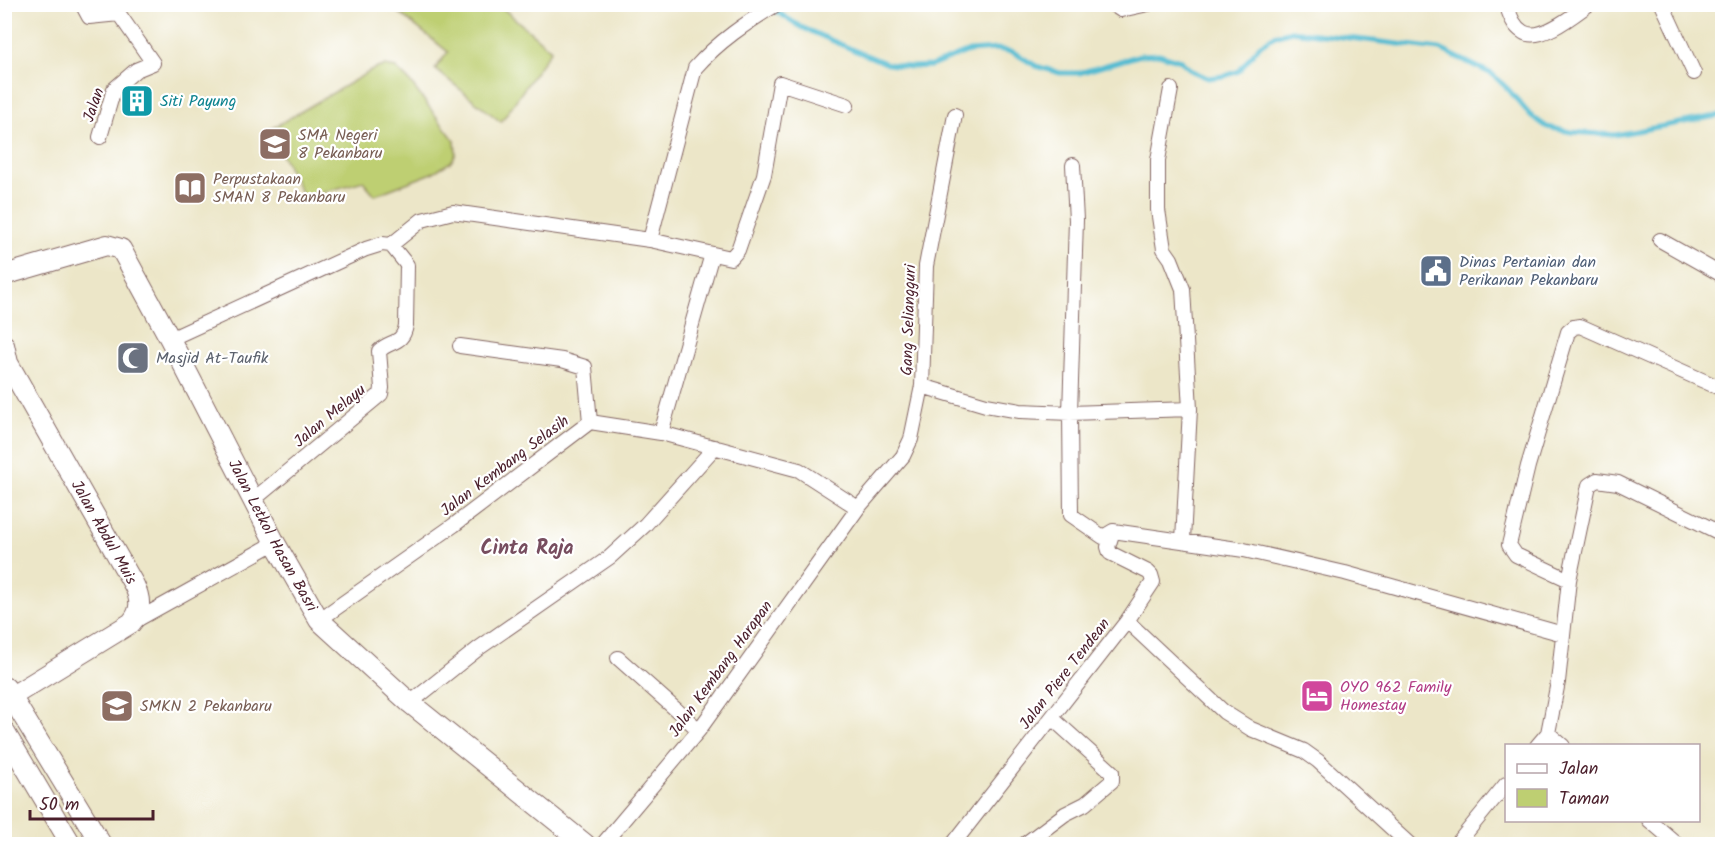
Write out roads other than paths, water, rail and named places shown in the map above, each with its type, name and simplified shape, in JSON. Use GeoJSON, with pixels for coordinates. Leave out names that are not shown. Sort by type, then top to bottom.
{"type":"FeatureCollection","features":[{"type":"Feature","properties":{"kind":"street","name":"Jalan"},"geometry":{"type":"LineString","coordinates":[[82,4],[89,17],[119,14],[153,63],[136,70],[114,89],[100,137]]}},
{"type":"Feature","properties":{"kind":"street"},"geometry":{"type":"LineString","coordinates":[[650,240],[695,68],[713,48],[743,24],[777,4]]}},
{"type":"Feature","properties":{"kind":"street"},"geometry":{"type":"LineString","coordinates":[[1112,4],[1121,10],[1148,4]]}},
{"type":"Feature","properties":{"kind":"street"},"geometry":{"type":"LineString","coordinates":[[1506,4],[1514,24],[1524,33],[1532,35],[1545,33],[1589,4]]}},
{"type":"Feature","properties":{"kind":"street"},"geometry":{"type":"LineString","coordinates":[[1662,4],[1694,74]]}},
{"type":"Feature","properties":{"kind":"street"},"geometry":{"type":"LineString","coordinates":[[170,339],[366,249],[382,244],[391,245],[422,220],[453,212],[650,240],[731,258],[738,250],[764,175],[780,83],[848,105]]}},
{"type":"Feature","properties":{"kind":"street"},"geometry":{"type":"LineString","coordinates":[[1171,89],[1158,160],[1158,210],[1164,249],[1171,259],[1182,289],[1190,409],[1183,540]]}},
{"type":"Feature","properties":{"kind":"street","name":"Gang Seliangguri"},"geometry":{"type":"LineString","coordinates":[[858,508],[903,456],[911,439],[922,386],[926,266],[955,115]]}},
{"type":"Feature","properties":{"kind":"street"},"geometry":{"type":"LineString","coordinates":[[1074,165],[1076,220],[1070,413],[1071,515],[1103,537],[1113,531],[1244,550],[1345,573],[1563,634]]}},
{"type":"Feature","properties":{"kind":"street"},"geometry":{"type":"LineString","coordinates":[[1660,240],[1722,275]]}},
{"type":"Feature","properties":{"kind":"street","name":"Jalan Letkol Hasan Basri"},"geometry":{"type":"LineString","coordinates":[[4,275],[107,245],[121,249],[170,339],[252,501],[319,620],[410,703],[585,844]]}},
{"type":"Feature","properties":{"kind":"street","name":"Jalan Melayu"},"geometry":{"type":"LineString","coordinates":[[252,501],[381,394],[379,351],[405,334],[406,324],[407,265],[391,245]]}},
{"type":"Feature","properties":{"kind":"street"},"geometry":{"type":"LineString","coordinates":[[661,433],[712,254]]}},
{"type":"Feature","properties":{"kind":"street"},"geometry":{"type":"LineString","coordinates":[[1569,580],[1516,555],[1509,545],[1528,466],[1569,332],[1574,327],[1580,326],[1722,389]]}},
{"type":"Feature","properties":{"kind":"street","name":"Jalan Abdul Muis"},"geometry":{"type":"LineString","coordinates":[[4,345],[8,363],[140,597],[140,608],[131,623]]}},
{"type":"Feature","properties":{"kind":"street","name":"Jalan Kembang Selasih"},"geometry":{"type":"LineString","coordinates":[[319,620],[454,525],[590,422],[585,367],[562,360],[460,346]]}},
{"type":"Feature","properties":{"kind":"street"},"geometry":{"type":"LineString","coordinates":[[922,386],[986,405],[1009,409],[1070,413],[1190,409]]}},
{"type":"Feature","properties":{"kind":"street"},"geometry":{"type":"LineString","coordinates":[[590,422],[661,433],[799,470],[858,508]]}},
{"type":"Feature","properties":{"kind":"street"},"geometry":{"type":"LineString","coordinates":[[410,703],[479,648],[609,557],[645,525],[715,447]]}},
{"type":"Feature","properties":{"kind":"street"},"geometry":{"type":"LineString","coordinates":[[1539,744],[1548,733],[1558,682],[1569,580],[1589,485],[1598,480],[1618,483],[1722,534]]}},
{"type":"Feature","properties":{"kind":"street","name":"Jalan Kembang Harapan"},"geometry":{"type":"LineString","coordinates":[[603,844],[699,730],[858,508]]}},
{"type":"Feature","properties":{"kind":"street","name":"Jalan Piere Tendean"},"geometry":{"type":"LineString","coordinates":[[953,844],[1127,621],[1153,582],[1148,572],[1110,553],[1108,547],[1113,531]]}},
{"type":"Feature","properties":{"kind":"street"},"geometry":{"type":"LineString","coordinates":[[101,844],[6,691],[37,681],[131,623],[275,543]]}},
{"type":"Feature","properties":{"kind":"street"},"geometry":{"type":"LineString","coordinates":[[1127,621],[1224,712],[1251,729],[1304,752],[1318,761],[1409,844]]}},
{"type":"Feature","properties":{"kind":"street"},"geometry":{"type":"LineString","coordinates":[[618,658],[699,730]]}},
{"type":"Feature","properties":{"kind":"street"},"geometry":{"type":"LineString","coordinates":[[1025,844],[1065,814],[1085,804],[1112,781],[1112,772],[1052,718]]}},
{"type":"Feature","properties":{"kind":"street"},"geometry":{"type":"LineString","coordinates":[[4,731],[72,844]]}},
{"type":"Feature","properties":{"kind":"street"},"geometry":{"type":"LineString","coordinates":[[1548,733],[1561,744]]}},
{"type":"Feature","properties":{"kind":"street"},"geometry":{"type":"LineString","coordinates":[[1457,844],[1505,785]]}},
{"type":"Feature","properties":{"kind":"street"},"geometry":{"type":"LineString","coordinates":[[1651,822],[1677,844]]}},
{"type":"Feature","properties":{"kind":"waterway"},"geometry":{"type":"LineString","coordinates":[[771,8],[801,27],[856,51],[888,64],[910,67],[931,66],[969,51],[997,49],[1013,52],[1036,66],[1060,73],[1079,73],[1141,55],[1159,54],[1181,61],[1192,71],[1208,78],[1239,71],[1259,46],[1274,36],[1291,31],[1440,49],[1492,74],[1530,115],[1547,127],[1571,132],[1615,135],[1722,115]]}},
{"type":"Feature","properties":{"kind":"place","name":"Siti Payung"},"geometry":{"type":"Point","coordinates":[137,101]}},
{"type":"Feature","properties":{"kind":"place","name":"SMA Negeri 8 Pekanbaru"},"geometry":{"type":"Point","coordinates":[275,144]}},
{"type":"Feature","properties":{"kind":"place","name":"Perpustakaan SMAN 8 Pekanbaru"},"geometry":{"type":"Point","coordinates":[190,188]}},
{"type":"Feature","properties":{"kind":"place","name":"Dinas Pertanian dan Perikanan Pekanbaru"},"geometry":{"type":"Point","coordinates":[1436,271]}},
{"type":"Feature","properties":{"kind":"place","name":"Masjid At-Taufik"},"geometry":{"type":"Point","coordinates":[133,358]}},
{"type":"Feature","properties":{"kind":"place","name":"OYO 962 Family Homestay"},"geometry":{"type":"Point","coordinates":[1317,696]}},
{"type":"Feature","properties":{"kind":"place","name":"SMKN 2 Pekanbaru"},"geometry":{"type":"Point","coordinates":[117,706]}},
{"type":"Feature","properties":{"kind":"district","name":"Cinta Raja"},"geometry":{"type":"Point","coordinates":[527,549]}}]}
